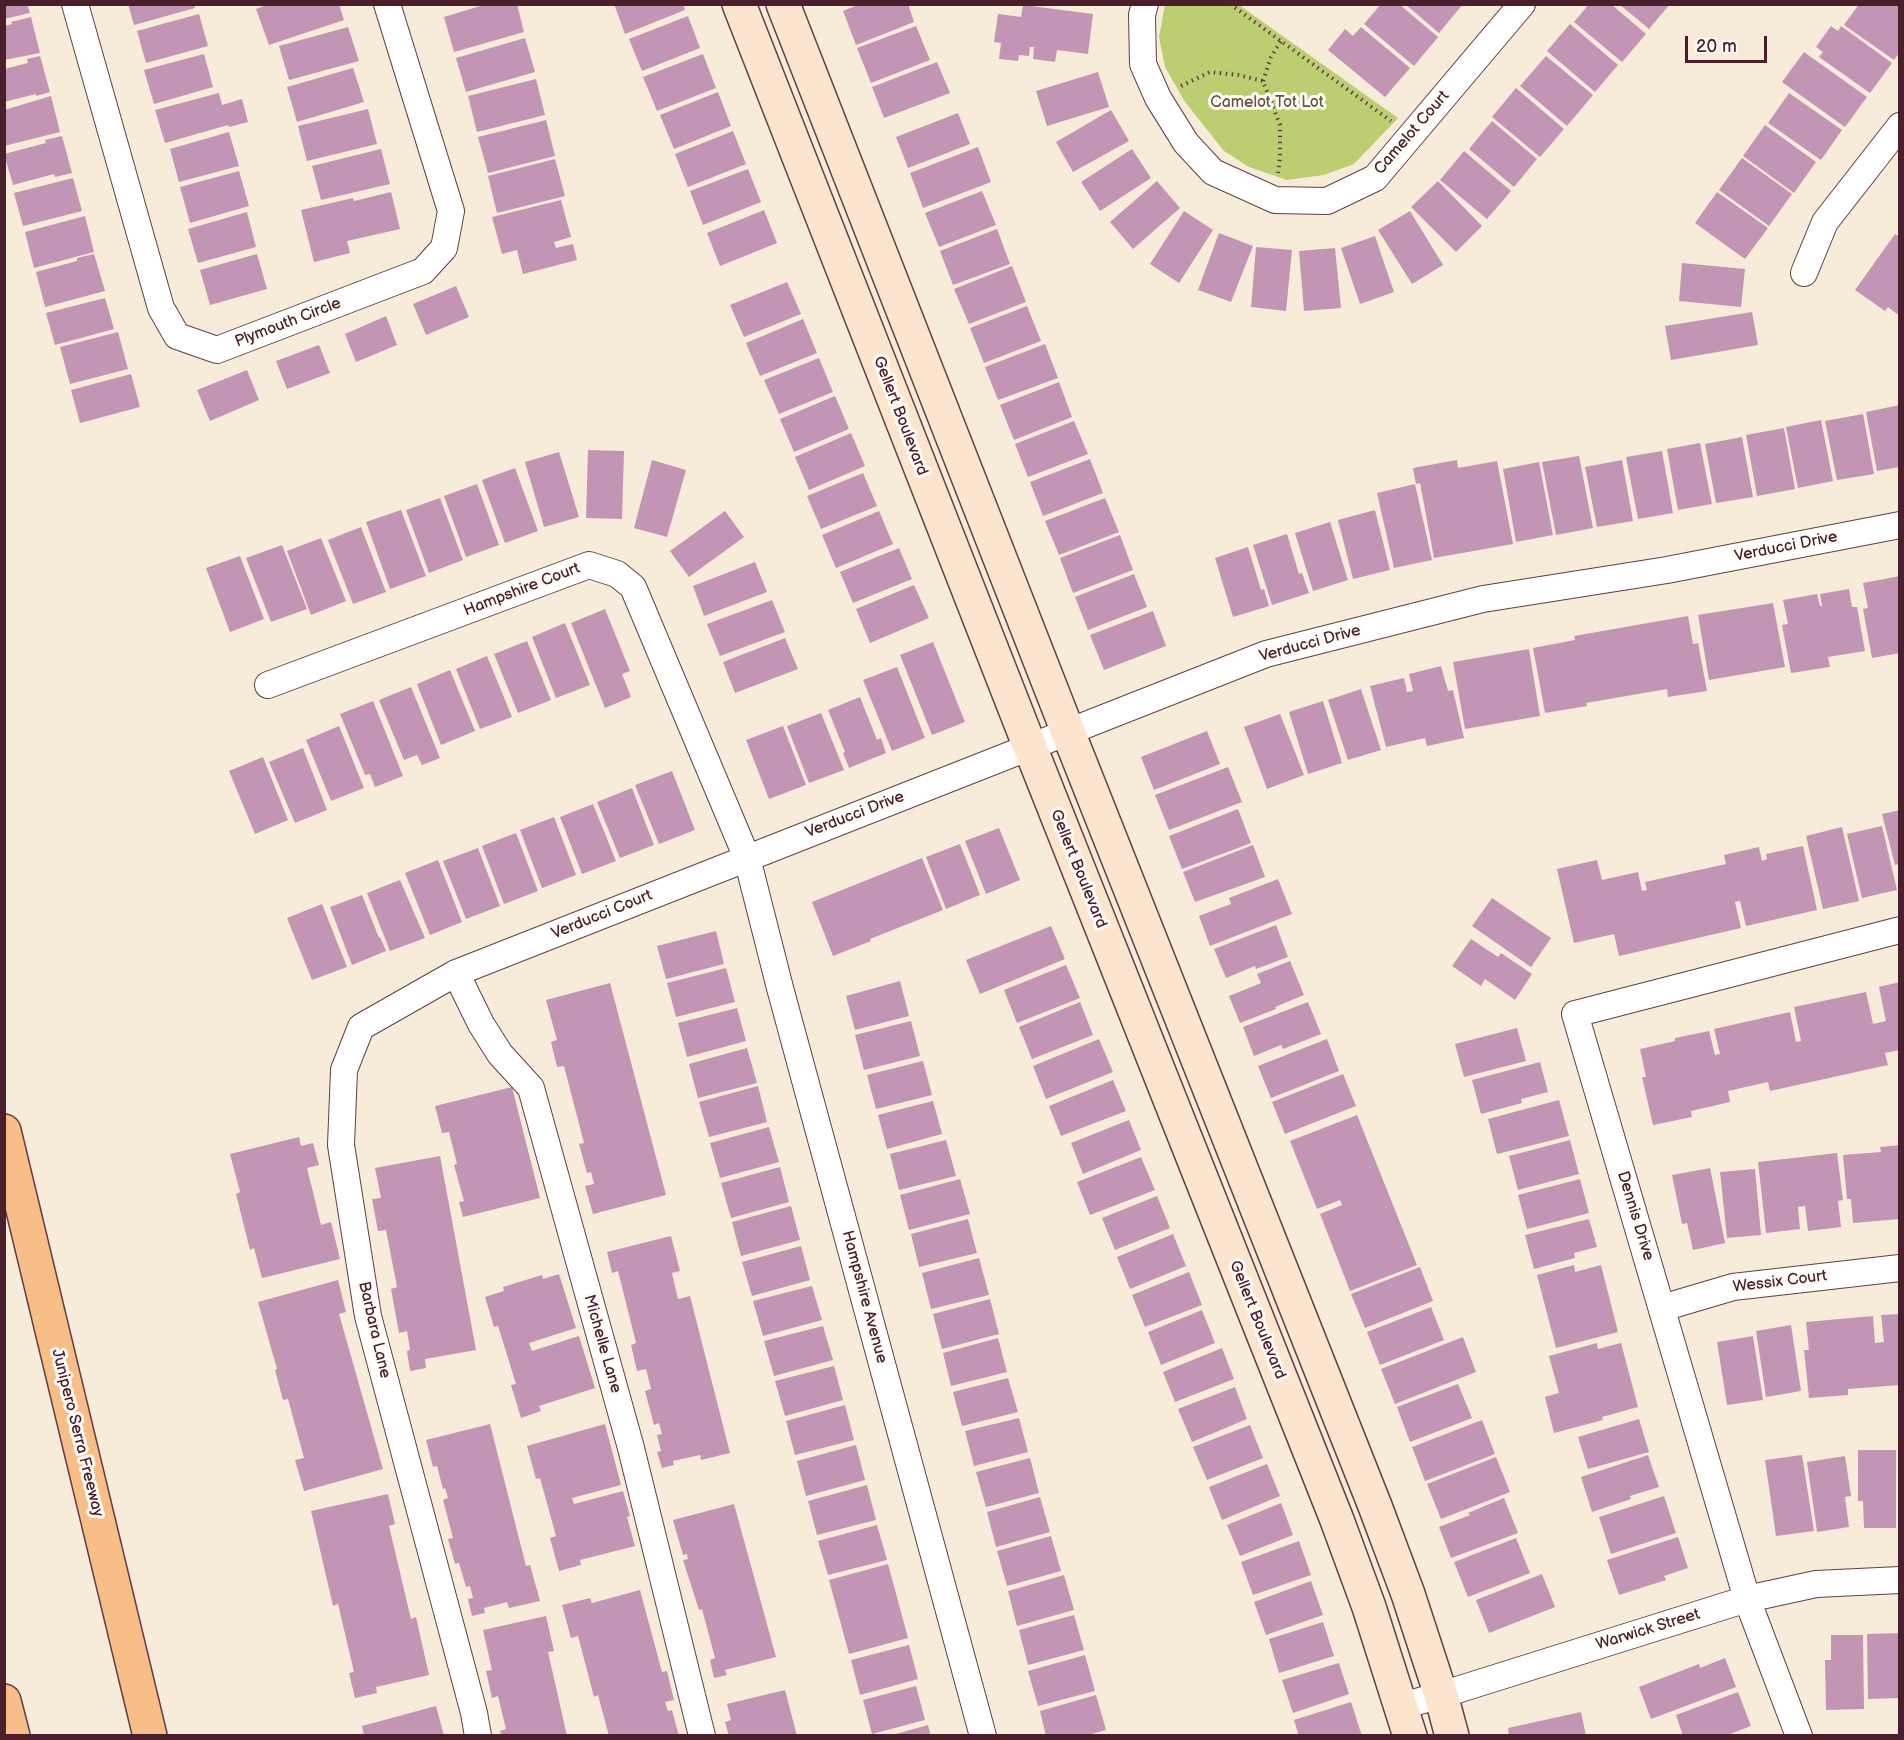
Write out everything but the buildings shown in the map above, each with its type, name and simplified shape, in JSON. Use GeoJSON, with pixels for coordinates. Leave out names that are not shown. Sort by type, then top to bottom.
{"type":"FeatureCollection","features":[{"type":"Feature","properties":{"kind":"highway","name":"Junipero Serra Freeway"},"geometry":{"type":"LineString","coordinates":[[4,1131],[150,1736]]}},
{"type":"Feature","properties":{"kind":"highway"},"geometry":{"type":"LineString","coordinates":[[4,1701],[13,1736]]}},
{"type":"Feature","properties":{"kind":"main road","name":"Gellert Boulevard"},"geometry":{"type":"LineString","coordinates":[[739,4],[1030,747],[1337,1520],[1406,1721]]}},
{"type":"Feature","properties":{"kind":"main road"},"geometry":{"type":"LineString","coordinates":[[783,4],[1375,1506],[1408,1594],[1452,1736]]}},
{"type":"Feature","properties":{"kind":"street","name":"Plymouth Circle"},"geometry":{"type":"LineString","coordinates":[[75,4],[161,308],[177,336],[217,350],[423,271],[444,248],[451,211],[387,4]]}},
{"type":"Feature","properties":{"kind":"street","name":"Camelot Court"},"geometry":{"type":"LineString","coordinates":[[1145,4],[1142,15],[1143,64],[1158,98],[1186,143],[1213,172],[1275,200],[1327,201],[1375,178],[1522,4]]}},
{"type":"Feature","properties":{"kind":"street"},"geometry":{"type":"LineString","coordinates":[[1804,273],[1825,222],[1899,126]]}},
{"type":"Feature","properties":{"kind":"street","name":"Verducci Drive"},"geometry":{"type":"LineString","coordinates":[[747,858],[1266,654],[1483,599],[1667,570],[1899,525]]}},
{"type":"Feature","properties":{"kind":"street","name":"Hampshire Court"},"geometry":{"type":"LineString","coordinates":[[268,685],[589,564],[617,574],[633,587],[747,858]]}},
{"type":"Feature","properties":{"kind":"street","name":"Verducci Court"},"geometry":{"type":"LineString","coordinates":[[456,973],[747,858]]}},
{"type":"Feature","properties":{"kind":"street","name":"Hampshire Avenue"},"geometry":{"type":"LineString","coordinates":[[747,858],[780,988],[983,1736]]}},
{"type":"Feature","properties":{"kind":"street","name":"Dennis Drive"},"geometry":{"type":"LineString","coordinates":[[1800,1736],[1747,1599],[1575,1014],[1899,930]]}},
{"type":"Feature","properties":{"kind":"street","name":"Barbara Lane"},"geometry":{"type":"LineString","coordinates":[[456,973],[361,1027],[344,1070],[341,1145],[368,1316],[474,1713],[478,1736]]}},
{"type":"Feature","properties":{"kind":"street","name":"Michelle Lane"},"geometry":{"type":"LineString","coordinates":[[456,973],[481,1024],[500,1054],[531,1088],[632,1448],[702,1736]]}},
{"type":"Feature","properties":{"kind":"street","name":"Wessix Court"},"geometry":{"type":"LineString","coordinates":[[1662,1308],[1733,1287],[1899,1268]]}},
{"type":"Feature","properties":{"kind":"street","name":"Warwick Street"},"geometry":{"type":"LineString","coordinates":[[1406,1721],[1441,1695],[1747,1599],[1816,1584],[1899,1580]]}},
{"type":"Feature","properties":{"kind":"path"},"geometry":{"type":"LineString","coordinates":[[1230,4],[1411,135]]}},
{"type":"Feature","properties":{"kind":"path"},"geometry":{"type":"LineString","coordinates":[[1275,200],[1280,157],[1280,125],[1263,81],[1271,57],[1281,41]]}},
{"type":"Feature","properties":{"kind":"path"},"geometry":{"type":"LineString","coordinates":[[1158,98],[1210,72],[1263,81]]}},
{"type":"Feature","properties":{"kind":"green space","name":"Camelot Tot Lot"},"geometry":{"type":"Polygon","coordinates":[[[1165,5],[1239,5],[1398,118],[1354,164],[1324,175],[1287,180],[1249,167],[1224,151],[1185,102],[1165,67],[1159,37],[1165,5]]]}}]}
